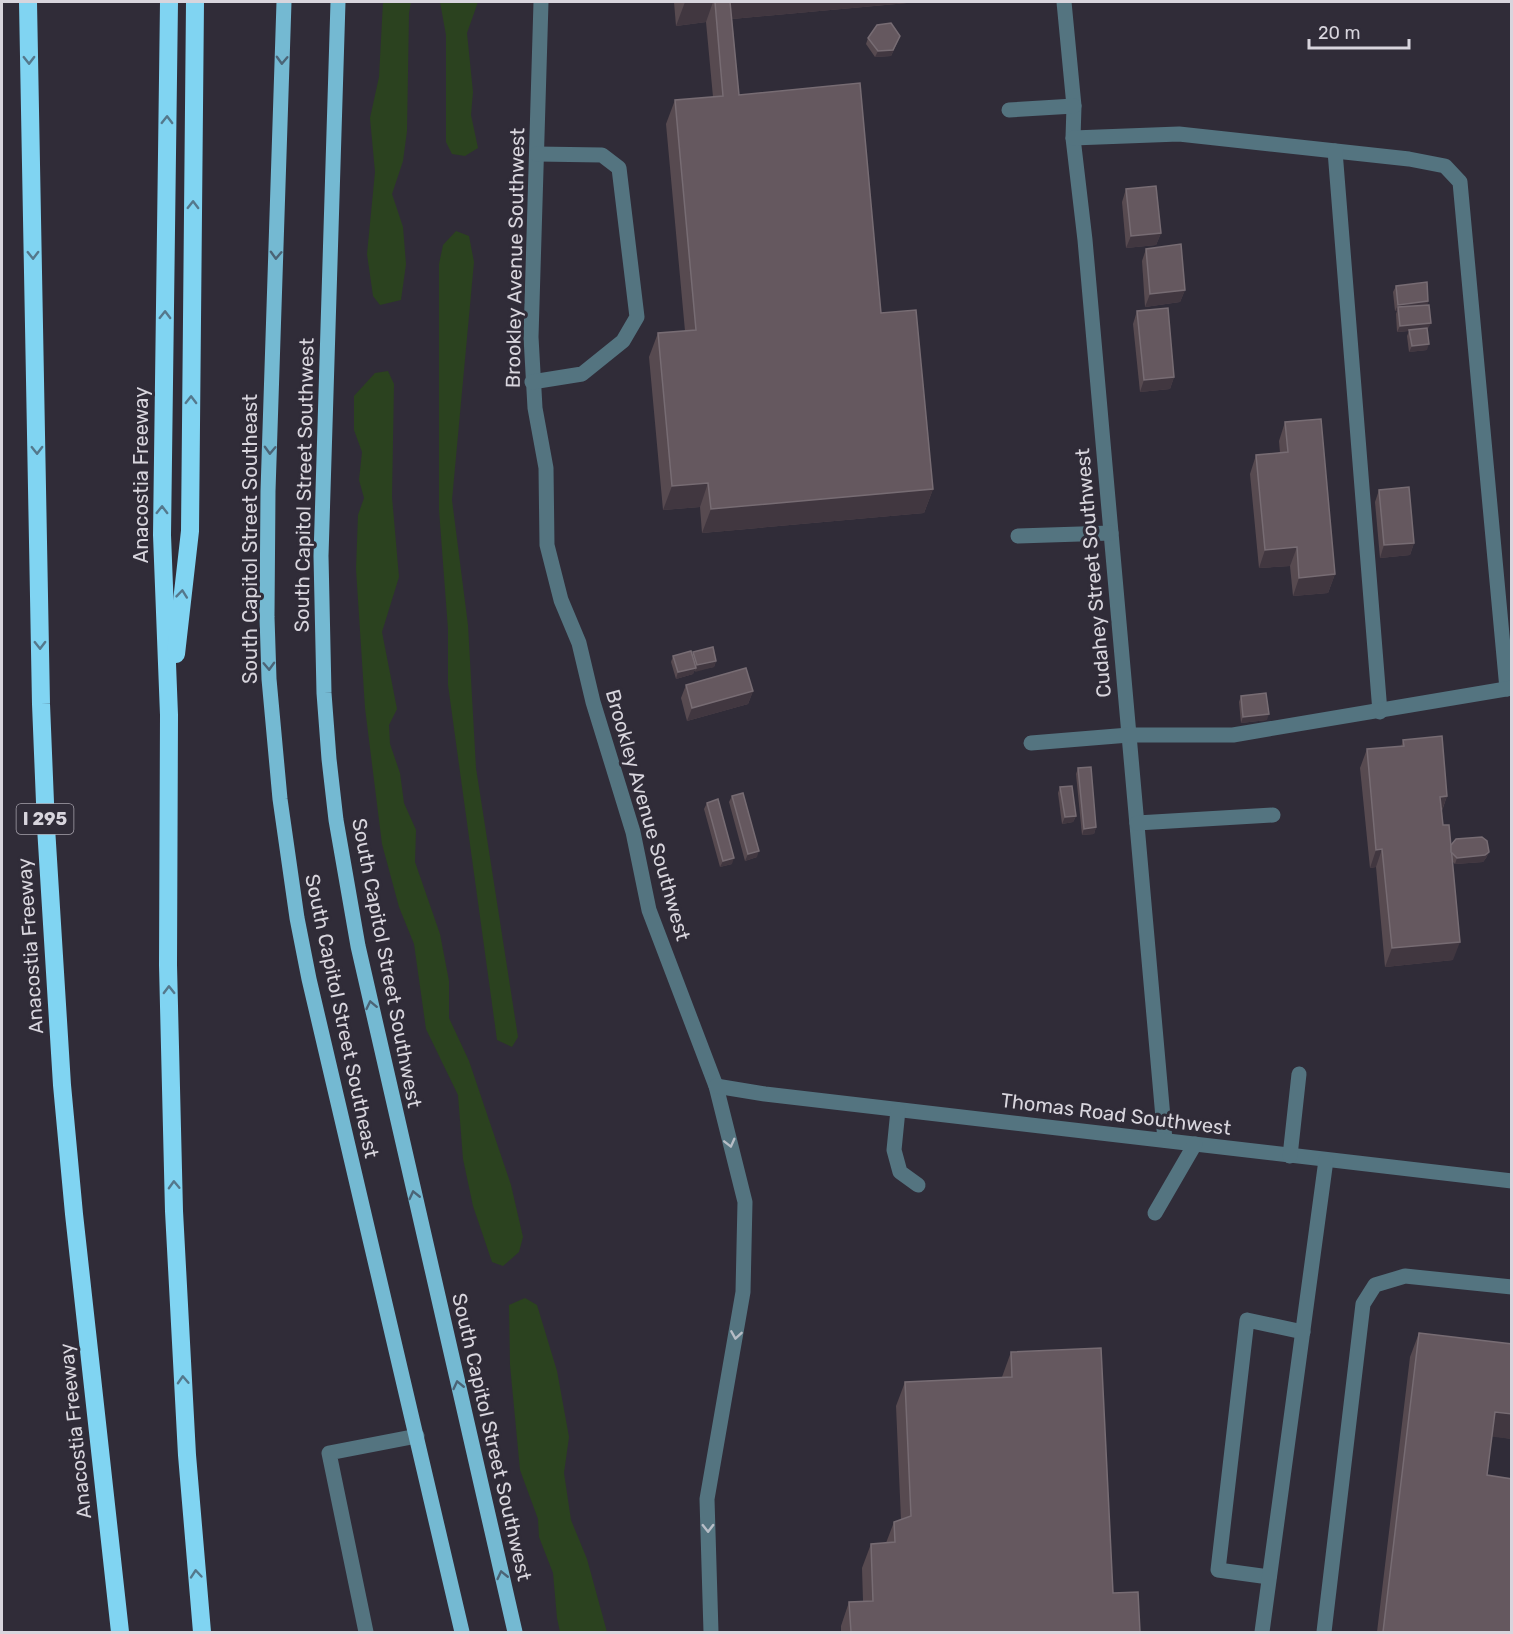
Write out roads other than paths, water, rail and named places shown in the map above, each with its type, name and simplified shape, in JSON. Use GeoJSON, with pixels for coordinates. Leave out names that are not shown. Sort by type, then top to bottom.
{"type":"FeatureCollection","features":[{"type":"Feature","properties":{"kind":"highway","name":"Anacostia Freeway"},"geometry":{"type":"LineString","coordinates":[[28,2],[41,704],[53,963],[70,1167],[120,1632]]}},
{"type":"Feature","properties":{"kind":"highway","name":"Anacostia Freeway"},"geometry":{"type":"LineString","coordinates":[[169,2],[162,535],[169,715],[168,965],[174,1211],[187,1455],[202,1632]]}},
{"type":"Feature","properties":{"kind":"highway"},"geometry":{"type":"LineString","coordinates":[[169,715],[190,531],[195,2]]}},
{"type":"Feature","properties":{"kind":"main road","name":"South Capitol Street Southeast"},"geometry":{"type":"LineString","coordinates":[[284,2],[267,553],[269,679],[274,737],[287,853],[309,979],[462,1632]]}},
{"type":"Feature","properties":{"kind":"main road","name":"South Capitol Street Southwest"},"geometry":{"type":"LineString","coordinates":[[338,2],[321,556],[324,693],[329,759],[346,881],[360,956],[515,1632]]}},
{"type":"Feature","properties":{"kind":"street","name":"Brookley Avenue Southwest"},"geometry":{"type":"LineString","coordinates":[[541,2],[533,244],[532,382],[536,418],[546,468],[547,545],[561,600],[579,643],[593,702],[633,832],[650,910],[716,1086],[745,1202],[743,1292],[707,1499],[711,1632]]}},
{"type":"Feature","properties":{"kind":"street","name":"Cudahey Street Southwest"},"geometry":{"type":"LineString","coordinates":[[1064,2],[1074,106],[1073,138],[1085,240],[1166,1140]]}},
{"type":"Feature","properties":{"kind":"street"},"geometry":{"type":"LineString","coordinates":[[1009,110],[1074,106]]}},
{"type":"Feature","properties":{"kind":"street"},"geometry":{"type":"LineString","coordinates":[[1031,743],[1129,735],[1233,735],[1380,712],[1509,688],[1460,182],[1445,166],[1409,159],[1179,134],[1073,138]]}},
{"type":"Feature","properties":{"kind":"street"},"geometry":{"type":"LineString","coordinates":[[1335,151],[1380,712]]}},
{"type":"Feature","properties":{"kind":"street"},"geometry":{"type":"LineString","coordinates":[[532,382],[582,374],[623,342],[637,317],[619,168],[602,155],[537,154]]}},
{"type":"Feature","properties":{"kind":"street"},"geometry":{"type":"LineString","coordinates":[[1018,536],[1111,533]]}},
{"type":"Feature","properties":{"kind":"street"},"geometry":{"type":"LineString","coordinates":[[1137,823],[1273,815]]}},
{"type":"Feature","properties":{"kind":"street"},"geometry":{"type":"LineString","coordinates":[[1290,1156],[1299,1074]]}},
{"type":"Feature","properties":{"kind":"street","name":"Thomas Road Southwest"},"geometry":{"type":"LineString","coordinates":[[716,1086],[898,1110],[1512,1181]]}},
{"type":"Feature","properties":{"kind":"street"},"geometry":{"type":"LineString","coordinates":[[898,1110],[894,1150],[900,1172],[918,1185]]}},
{"type":"Feature","properties":{"kind":"street"},"geometry":{"type":"LineString","coordinates":[[1155,1214],[1195,1144]]}},
{"type":"Feature","properties":{"kind":"street"},"geometry":{"type":"LineString","coordinates":[[1262,1632],[1326,1160]]}},
{"type":"Feature","properties":{"kind":"street"},"geometry":{"type":"LineString","coordinates":[[1324,1632],[1363,1304],[1376,1285],[1405,1276],[1512,1287]]}},
{"type":"Feature","properties":{"kind":"street"},"geometry":{"type":"LineString","coordinates":[[1269,1577],[1218,1570],[1247,1320],[1303,1332]]}},
{"type":"Feature","properties":{"kind":"street"},"geometry":{"type":"LineString","coordinates":[[366,1632],[330,1453],[417,1436]]}}]}
